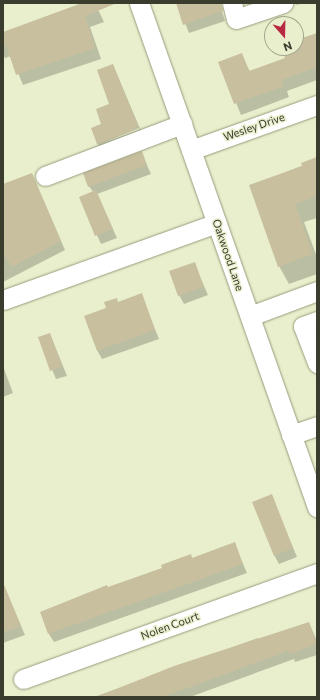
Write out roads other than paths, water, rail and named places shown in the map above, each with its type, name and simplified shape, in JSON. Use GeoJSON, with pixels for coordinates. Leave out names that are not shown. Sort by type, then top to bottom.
{"type":"FeatureCollection","features":[{"type":"Feature","properties":{"kind":"street","name":"Oakwood Lane"},"geometry":{"type":"LineString","coordinates":[[139,3],[317,507]]}},
{"type":"Feature","properties":{"kind":"street"},"geometry":{"type":"LineString","coordinates":[[232,3],[236,19],[283,3]]}},
{"type":"Feature","properties":{"kind":"street","name":"Wesley Drive"},"geometry":{"type":"LineString","coordinates":[[191,150],[317,106]]}},
{"type":"Feature","properties":{"kind":"street"},"geometry":{"type":"LineString","coordinates":[[44,176],[182,124]]}},
{"type":"Feature","properties":{"kind":"street"},"geometry":{"type":"LineString","coordinates":[[3,300],[217,223]]}},
{"type":"Feature","properties":{"kind":"street"},"geometry":{"type":"LineString","coordinates":[[250,316],[317,291]]}},
{"type":"Feature","properties":{"kind":"street"},"geometry":{"type":"LineString","coordinates":[[317,321],[303,326],[317,363]]}},
{"type":"Feature","properties":{"kind":"street"},"geometry":{"type":"LineString","coordinates":[[292,435],[317,426]]}},
{"type":"Feature","properties":{"kind":"street","name":"Nolen Court"},"geometry":{"type":"LineString","coordinates":[[23,679],[317,573]]}}]}
